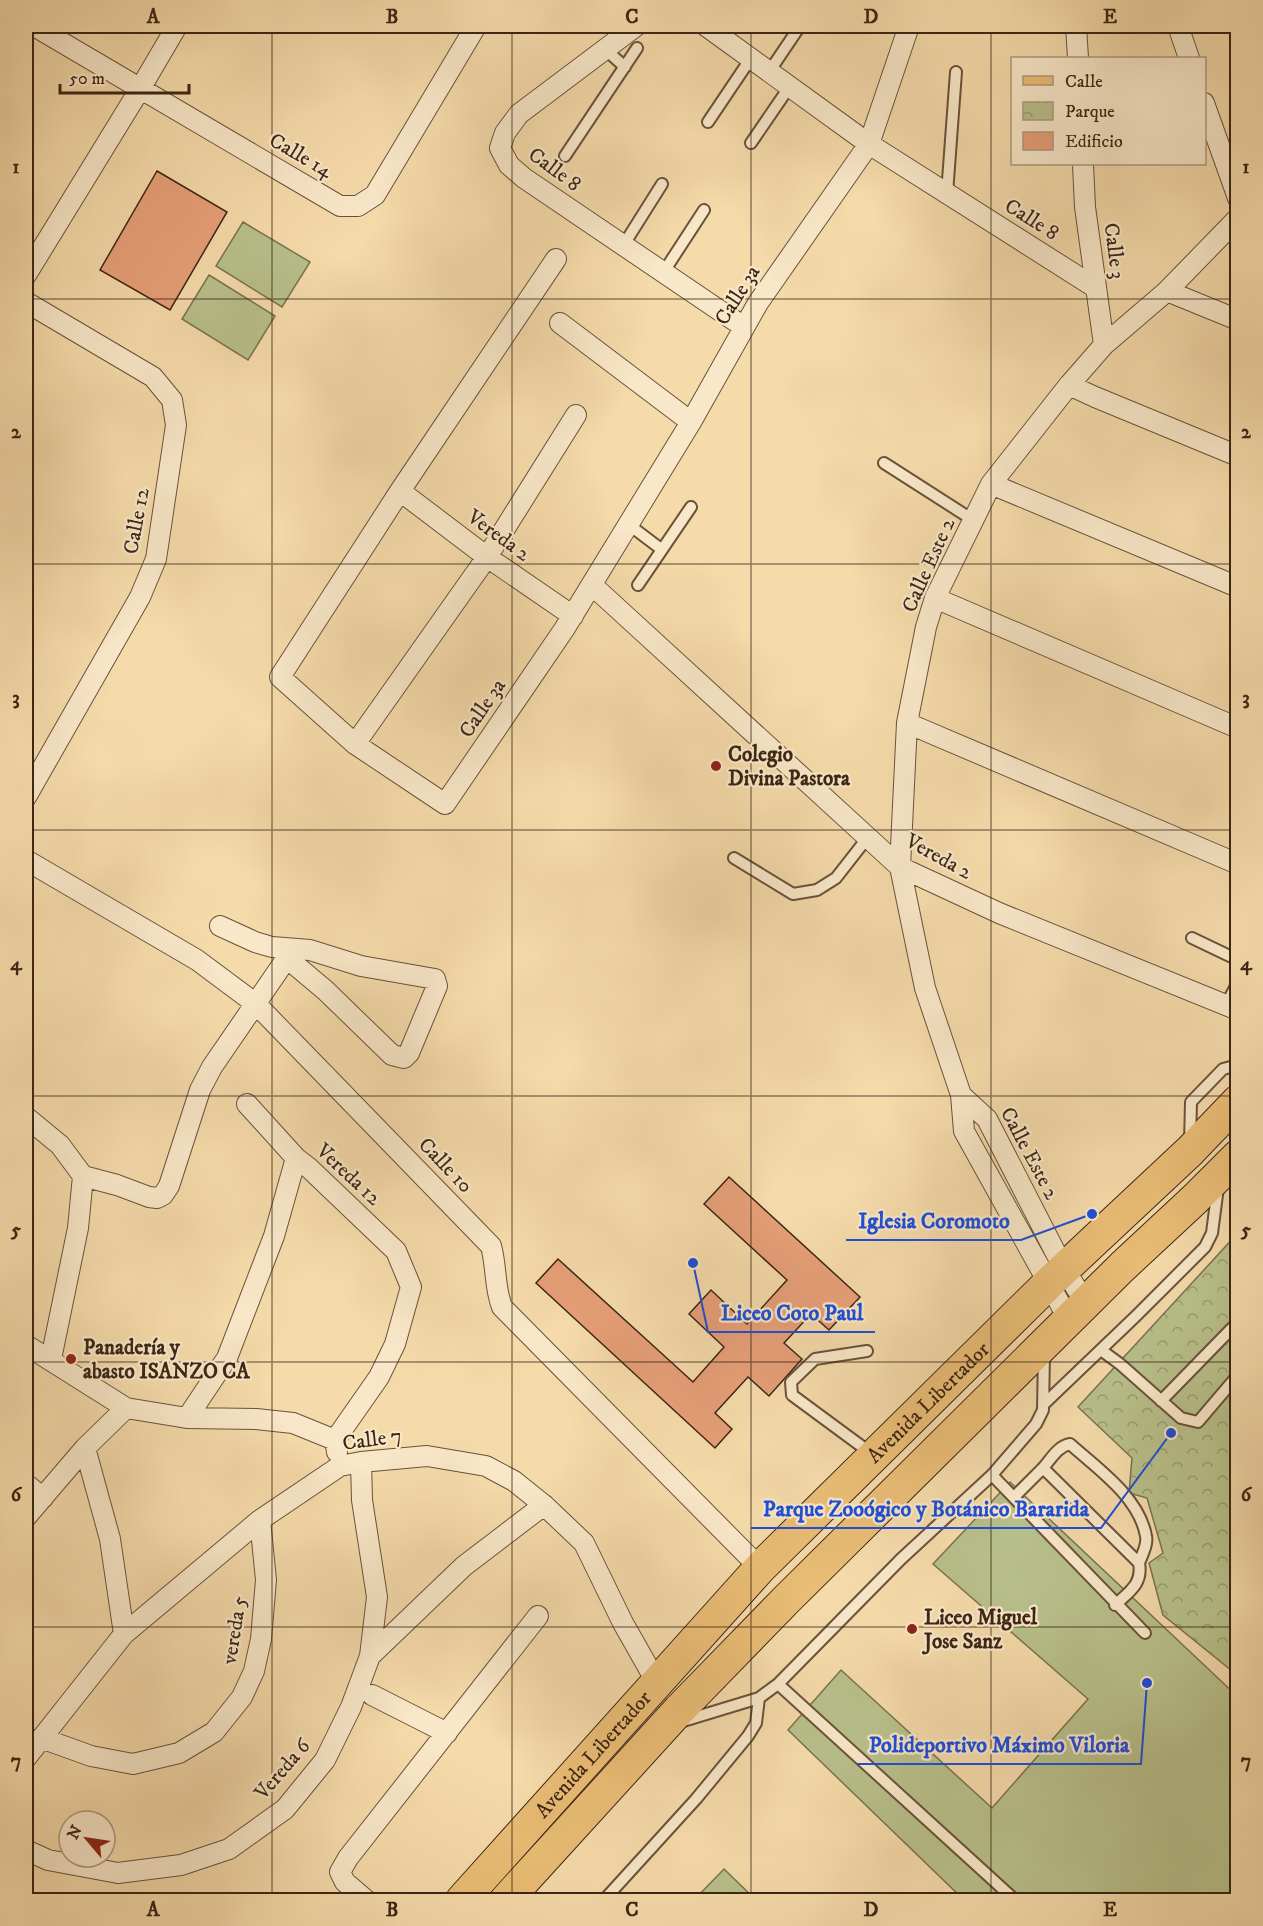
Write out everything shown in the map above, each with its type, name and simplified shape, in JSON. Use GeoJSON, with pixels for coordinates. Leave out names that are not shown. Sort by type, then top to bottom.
{"type":"FeatureCollection","features":[{"type":"Feature","properties":{"kind":"main road","name":"Avenida Libertador"},"geometry":{"type":"LineString","coordinates":[[462,1900],[760,1568],[1057,1276],[1190,1151],[1238,1101]]}},
{"type":"Feature","properties":{"kind":"main road","name":"Avenida Libertador"},"geometry":{"type":"LineString","coordinates":[[506,1900],[665,1726],[786,1600],[1229,1166]]}},
{"type":"Feature","properties":{"kind":"street","name":"Calle 14"},"geometry":{"type":"LineString","coordinates":[[34,26],[340,206],[358,206],[375,195],[476,26]]}},
{"type":"Feature","properties":{"kind":"street"},"geometry":{"type":"LineString","coordinates":[[26,275],[177,26]]}},
{"type":"Feature","properties":{"kind":"street","name":"Calle 8"},"geometry":{"type":"LineString","coordinates":[[636,26],[519,114],[505,133],[500,148],[508,165],[524,178],[744,327]]}},
{"type":"Feature","properties":{"kind":"street","name":"Calle 8"},"geometry":{"type":"LineString","coordinates":[[706,26],[869,144],[1096,288]]}},
{"type":"Feature","properties":{"kind":"street","name":"Calle 3a"},"geometry":{"type":"LineString","coordinates":[[556,259],[400,491],[280,676],[355,744],[445,804],[573,616],[692,422],[758,303],[869,144],[909,26]]}},
{"type":"Feature","properties":{"kind":"street"},"geometry":{"type":"LineString","coordinates":[[1076,26],[1078,57]]}},
{"type":"Feature","properties":{"kind":"street"},"geometry":{"type":"LineString","coordinates":[[1178,26],[1189,57]]}},
{"type":"Feature","properties":{"kind":"street"},"geometry":{"type":"LineString","coordinates":[[1206,108],[1238,198]]}},
{"type":"Feature","properties":{"kind":"street","name":"Calle 3"},"geometry":{"type":"LineString","coordinates":[[1083,165],[1085,207],[1104,345]]}},
{"type":"Feature","properties":{"kind":"street","name":"Calle Este 2"},"geometry":{"type":"LineString","coordinates":[[1078,1312],[1057,1276],[987,1119],[961,1095],[925,988],[900,867],[907,723],[926,627],[935,598],[991,484],[1069,385],[1104,345],[1167,291],[1238,218]]}},
{"type":"Feature","properties":{"kind":"street"},"geometry":{"type":"LineString","coordinates":[[1167,291],[1238,320]]}},
{"type":"Feature","properties":{"kind":"street","name":"Calle 12"},"geometry":{"type":"LineString","coordinates":[[26,302],[153,377],[172,400],[176,425],[156,559],[140,597],[26,797]]}},
{"type":"Feature","properties":{"kind":"street"},"geometry":{"type":"LineString","coordinates":[[560,323],[692,422]]}},
{"type":"Feature","properties":{"kind":"street"},"geometry":{"type":"LineString","coordinates":[[1069,385],[1238,456]]}},
{"type":"Feature","properties":{"kind":"street"},"geometry":{"type":"LineString","coordinates":[[355,744],[487,557],[576,415]]}},
{"type":"Feature","properties":{"kind":"street"},"geometry":{"type":"LineString","coordinates":[[991,484],[1238,587]]}},
{"type":"Feature","properties":{"kind":"street","name":"Vereda 2"},"geometry":{"type":"LineString","coordinates":[[400,491],[487,557],[573,616]]}},
{"type":"Feature","properties":{"kind":"street","name":"Vereda 2"},"geometry":{"type":"LineString","coordinates":[[592,585],[900,867],[999,913],[1232,1008]]}},
{"type":"Feature","properties":{"kind":"street"},"geometry":{"type":"LineString","coordinates":[[935,598],[1238,728]]}},
{"type":"Feature","properties":{"kind":"street"},"geometry":{"type":"LineString","coordinates":[[907,723],[1238,864]]}},
{"type":"Feature","properties":{"kind":"street","name":"Calle 10"},"geometry":{"type":"LineString","coordinates":[[26,860],[197,960],[256,1004],[491,1246],[495,1261],[496,1292],[502,1307],[760,1568]]}},
{"type":"Feature","properties":{"kind":"street"},"geometry":{"type":"LineString","coordinates":[[26,1117],[60,1145],[83,1176],[149,1197],[157,1198],[163,1195],[169,1186],[200,1090],[212,1067],[290,954],[310,950],[376,970],[435,979],[437,986],[409,1053],[404,1058],[400,1058],[385,1049],[290,954],[255,942],[220,926]]}},
{"type":"Feature","properties":{"kind":"street"},"geometry":{"type":"LineString","coordinates":[[248,1104],[296,1158]]}},
{"type":"Feature","properties":{"kind":"street","name":"Vereda 12"},"geometry":{"type":"LineString","coordinates":[[188,1418],[227,1358],[274,1236],[296,1158],[396,1251],[411,1287],[395,1344],[379,1377],[335,1440]]}},
{"type":"Feature","properties":{"kind":"street"},"geometry":{"type":"LineString","coordinates":[[51,1359],[78,1228],[83,1176]]}},
{"type":"Feature","properties":{"kind":"street"},"geometry":{"type":"LineString","coordinates":[[26,1345],[126,1408],[188,1418],[256,1419],[293,1423],[335,1440],[340,1466]]}},
{"type":"Feature","properties":{"kind":"street"},"geometry":{"type":"LineString","coordinates":[[26,1517],[85,1448],[126,1408]]}},
{"type":"Feature","properties":{"kind":"street"},"geometry":{"type":"LineString","coordinates":[[85,1448],[110,1539],[124,1634]]}},
{"type":"Feature","properties":{"kind":"street","name":"Calle 7"},"geometry":{"type":"LineString","coordinates":[[26,1758],[124,1634],[260,1520],[340,1466],[361,1462],[427,1456],[486,1466],[514,1481],[544,1505],[584,1543],[623,1623],[657,1683]]}},
{"type":"Feature","properties":{"kind":"street"},"geometry":{"type":"LineString","coordinates":[[361,1462],[363,1500],[377,1597],[370,1656]]}},
{"type":"Feature","properties":{"kind":"street"},"geometry":{"type":"LineString","coordinates":[[26,1484],[43,1498]]}},
{"type":"Feature","properties":{"kind":"street","name":"Vereda 6"},"geometry":{"type":"LineString","coordinates":[[26,1850],[48,1860],[118,1873],[181,1865],[229,1849],[285,1809],[326,1760],[351,1707],[370,1656],[464,1566],[544,1505]]}},
{"type":"Feature","properties":{"kind":"street","name":"vereda 5"},"geometry":{"type":"LineString","coordinates":[[41,1738],[91,1756],[133,1764],[179,1754],[214,1732],[242,1697],[254,1671],[261,1639],[266,1580],[260,1520]]}},
{"type":"Feature","properties":{"kind":"street"},"geometry":{"type":"LineString","coordinates":[[366,1900],[345,1882],[340,1872],[348,1858],[538,1616]]}},
{"type":"Feature","properties":{"kind":"street"},"geometry":{"type":"LineString","coordinates":[[372,1695],[447,1733]]}},
{"type":"Feature","properties":{"kind":"lane"},"geometry":{"type":"LineString","coordinates":[[770,72],[800,26]]}},
{"type":"Feature","properties":{"kind":"lane"},"geometry":{"type":"LineString","coordinates":[[565,156],[637,48]]}},
{"type":"Feature","properties":{"kind":"lane"},"geometry":{"type":"LineString","coordinates":[[606,50],[625,67]]}},
{"type":"Feature","properties":{"kind":"lane"},"geometry":{"type":"LineString","coordinates":[[708,122],[751,58]]}},
{"type":"Feature","properties":{"kind":"lane"},"geometry":{"type":"LineString","coordinates":[[947,195],[956,72]]}},
{"type":"Feature","properties":{"kind":"lane"},"geometry":{"type":"LineString","coordinates":[[751,143],[790,86]]}},
{"type":"Feature","properties":{"kind":"lane"},"geometry":{"type":"LineString","coordinates":[[623,246],[662,184]]}},
{"type":"Feature","properties":{"kind":"lane"},"geometry":{"type":"LineString","coordinates":[[663,273],[704,210]]}},
{"type":"Feature","properties":{"kind":"lane"},"geometry":{"type":"LineString","coordinates":[[884,463],[974,520]]}},
{"type":"Feature","properties":{"kind":"lane"},"geometry":{"type":"LineString","coordinates":[[638,585],[691,507]]}},
{"type":"Feature","properties":{"kind":"lane"},"geometry":{"type":"LineString","coordinates":[[628,525],[662,549]]}},
{"type":"Feature","properties":{"kind":"lane"},"geometry":{"type":"LineString","coordinates":[[734,858],[793,894],[817,890],[836,878],[868,837]]}},
{"type":"Feature","properties":{"kind":"lane"},"geometry":{"type":"LineString","coordinates":[[1192,938],[1238,960]]}},
{"type":"Feature","properties":{"kind":"lane"},"geometry":{"type":"LineString","coordinates":[[1232,1008],[1238,982]]}},
{"type":"Feature","properties":{"kind":"lane"},"geometry":{"type":"LineString","coordinates":[[1190,1151],[1191,1102],[1223,1069],[1238,1065]]}},
{"type":"Feature","properties":{"kind":"lane"},"geometry":{"type":"LineString","coordinates":[[1043,1405],[1204,1247],[1212,1233],[1229,1166]]}},
{"type":"Feature","properties":{"kind":"lane"},"geometry":{"type":"LineString","coordinates":[[1161,1401],[1238,1322]]}},
{"type":"Feature","properties":{"kind":"lane"},"geometry":{"type":"LineString","coordinates":[[665,1726],[759,1698],[778,1684],[901,1559],[992,1475],[1036,1424],[1043,1410],[1045,1344]]}},
{"type":"Feature","properties":{"kind":"lane"},"geometry":{"type":"LineString","coordinates":[[1101,1350],[1181,1418],[1198,1422],[1238,1375]]}},
{"type":"Feature","properties":{"kind":"lane"},"geometry":{"type":"LineString","coordinates":[[867,1351],[815,1359],[791,1382],[792,1395],[874,1456]]}},
{"type":"Feature","properties":{"kind":"lane"},"geometry":{"type":"LineString","coordinates":[[1014,1497],[1059,1449],[1070,1444],[1125,1495],[1139,1513],[1147,1538],[1139,1563]]}},
{"type":"Feature","properties":{"kind":"lane"},"geometry":{"type":"LineString","coordinates":[[1043,1468],[1139,1563],[1142,1573],[1135,1586],[1115,1605]]}},
{"type":"Feature","properties":{"kind":"lane"},"geometry":{"type":"LineString","coordinates":[[992,1475],[1115,1605],[1145,1633]]}},
{"type":"Feature","properties":{"kind":"lane"},"geometry":{"type":"LineString","coordinates":[[778,1684],[1015,1900]]}},
{"type":"Feature","properties":{"kind":"lane"},"geometry":{"type":"LineString","coordinates":[[604,1900],[696,1799],[748,1736],[756,1723],[759,1698]]}},
{"type":"Feature","properties":{"kind":"green space"},"geometry":{"type":"Polygon","coordinates":[[[243,222],[310,262],[282,307],[216,266],[243,222]]]}},
{"type":"Feature","properties":{"kind":"green space"},"geometry":{"type":"Polygon","coordinates":[[[209,275],[275,316],[248,360],[182,319],[209,275]]]}},
{"type":"Feature","properties":{"kind":"green space"},"geometry":{"type":"Polygon","coordinates":[[[1237,1234],[1237,1675],[1163,1615],[1149,1563],[1163,1553],[1147,1498],[1129,1493],[1132,1458],[1078,1407],[1237,1234]]]}},
{"type":"Feature","properties":{"kind":"green space"},"geometry":{"type":"Polygon","coordinates":[[[1010,1482],[1237,1696],[1237,1900],[964,1900],[788,1730],[841,1670],[992,1808],[1088,1699],[933,1564],[1010,1482]]]}},
{"type":"Feature","properties":{"kind":"green space"},"geometry":{"type":"Polygon","coordinates":[[[724,1869],[756,1900],[694,1900],[724,1869]]]}},
{"type":"Feature","properties":{"kind":"building"},"geometry":{"type":"Polygon","coordinates":[[[157,171],[227,212],[170,310],[100,270],[157,171]]]}},
{"type":"Feature","properties":{"kind":"building"},"geometry":{"type":"Polygon","coordinates":[[[729,1177],[860,1297],[829,1330],[811,1314],[784,1343],[802,1359],[769,1396],[748,1377],[715,1413],[732,1429],[715,1448],[536,1283],[558,1259],[693,1382],[724,1347],[689,1314],[711,1290],[747,1324],[787,1280],[704,1204],[729,1177]]]}},
{"type":"Feature","properties":{"kind":"place","name":"Colegio Divina Pastora"},"geometry":{"type":"Point","coordinates":[716,766]}},
{"type":"Feature","properties":{"kind":"place","name":"Iglesia Coromoto"},"geometry":{"type":"Point","coordinates":[1092,1214]}},
{"type":"Feature","properties":{"kind":"place","name":"Liceo Coto Paul"},"geometry":{"type":"Point","coordinates":[693,1263]}},
{"type":"Feature","properties":{"kind":"place","name":"Panadería y abasto ISANZO CA"},"geometry":{"type":"Point","coordinates":[71,1359]}},
{"type":"Feature","properties":{"kind":"place","name":"Parque Zooógico y Botánico Bararida"},"geometry":{"type":"Point","coordinates":[1171,1433]}},
{"type":"Feature","properties":{"kind":"place","name":"Liceo Miguel Jose Sanz"},"geometry":{"type":"Point","coordinates":[912,1629]}},
{"type":"Feature","properties":{"kind":"place","name":"Polideportivo Máximo Viloria"},"geometry":{"type":"Point","coordinates":[1147,1683]}}]}
